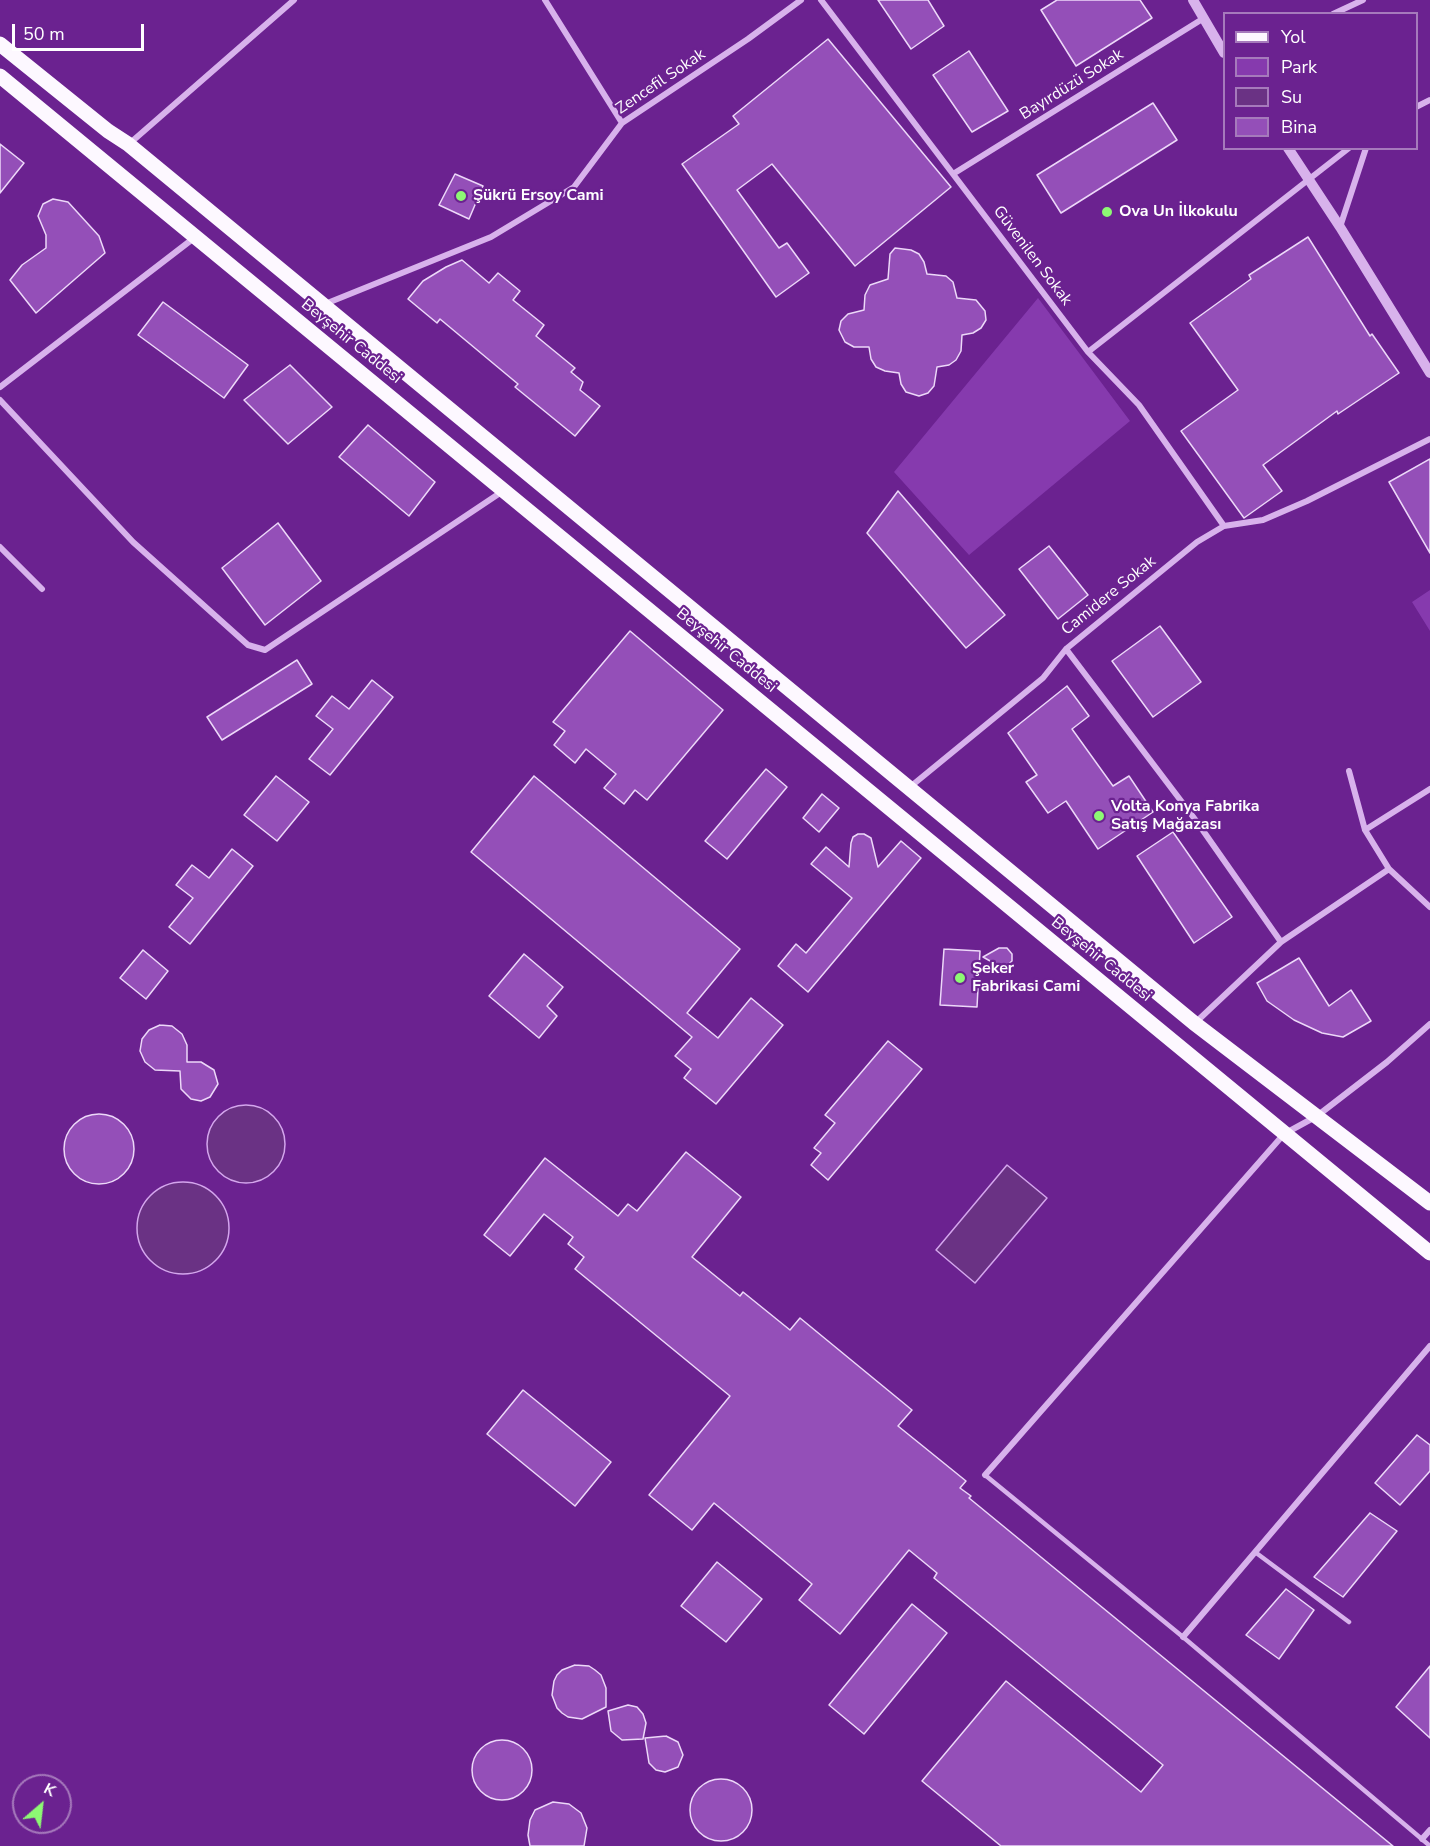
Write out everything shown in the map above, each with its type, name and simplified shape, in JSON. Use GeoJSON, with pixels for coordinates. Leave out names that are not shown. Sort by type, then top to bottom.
{"type":"FeatureCollection","features":[{"type":"Feature","properties":{"kind":"main road","name":"Beyşehir Caddesi"},"geometry":{"type":"LineString","coordinates":[[0,44],[108,131],[128,144],[1194,1023],[1430,1203]]}},
{"type":"Feature","properties":{"kind":"main road","name":"Beyşehir Caddesi"},"geometry":{"type":"LineString","coordinates":[[0,76],[1430,1253]]}},
{"type":"Feature","properties":{"kind":"street"},"geometry":{"type":"LineString","coordinates":[[128,144],[294,0]]}},
{"type":"Feature","properties":{"kind":"street"},"geometry":{"type":"LineString","coordinates":[[545,0],[622,123]]}},
{"type":"Feature","properties":{"kind":"street","name":"Zencefil Sokak"},"geometry":{"type":"LineString","coordinates":[[322,305],[491,237],[574,187],[622,123],[748,39],[801,0]]}},
{"type":"Feature","properties":{"kind":"street","name":"Güvenilen Sokak"},"geometry":{"type":"LineString","coordinates":[[821,0],[1088,352],[1139,405],[1224,526]]}},
{"type":"Feature","properties":{"kind":"street"},"geometry":{"type":"LineString","coordinates":[[1193,0],[1223,51]]}},
{"type":"Feature","properties":{"kind":"street"},"geometry":{"type":"LineString","coordinates":[[1337,12],[1363,0]]}},
{"type":"Feature","properties":{"kind":"street","name":"Bayırdüzü Sokak"},"geometry":{"type":"LineString","coordinates":[[953,174],[1204,18]]}},
{"type":"Feature","properties":{"kind":"street"},"geometry":{"type":"LineString","coordinates":[[1289,150],[1429,371]]}},
{"type":"Feature","properties":{"kind":"street"},"geometry":{"type":"LineString","coordinates":[[1088,352],[1310,181],[1347,150]]}},
{"type":"Feature","properties":{"kind":"street"},"geometry":{"type":"LineString","coordinates":[[1340,227],[1365,150]]}},
{"type":"Feature","properties":{"kind":"street"},"geometry":{"type":"LineString","coordinates":[[0,387],[195,238]]}},
{"type":"Feature","properties":{"kind":"street"},"geometry":{"type":"LineString","coordinates":[[0,400],[133,542],[248,645],[265,650],[504,491]]}},
{"type":"Feature","properties":{"kind":"street","name":"Camidere Sokak"},"geometry":{"type":"LineString","coordinates":[[1281,942],[1197,822],[1066,649],[1197,542],[1224,526],[1263,520],[1307,501],[1430,439]]}},
{"type":"Feature","properties":{"kind":"street"},"geometry":{"type":"LineString","coordinates":[[0,547],[42,589]]}},
{"type":"Feature","properties":{"kind":"street"},"geometry":{"type":"LineString","coordinates":[[910,787],[1043,678],[1066,649]]}},
{"type":"Feature","properties":{"kind":"street"},"geometry":{"type":"LineString","coordinates":[[1349,771],[1365,830],[1389,869],[1430,907]]}},
{"type":"Feature","properties":{"kind":"street"},"geometry":{"type":"LineString","coordinates":[[1365,830],[1430,789]]}},
{"type":"Feature","properties":{"kind":"street"},"geometry":{"type":"LineString","coordinates":[[1194,1023],[1281,942],[1389,869]]}},
{"type":"Feature","properties":{"kind":"street"},"geometry":{"type":"LineString","coordinates":[[985,1475],[1284,1134],[1317,1116],[1388,1062],[1430,1024]]}},
{"type":"Feature","properties":{"kind":"street"},"geometry":{"type":"LineString","coordinates":[[1183,1638],[1430,1346]]}},
{"type":"Feature","properties":{"kind":"street"},"geometry":{"type":"LineString","coordinates":[[1422,1839],[1430,1830]]}},
{"type":"Feature","properties":{"kind":"lane"},"geometry":{"type":"LineString","coordinates":[[985,1475],[1430,1846]]}},
{"type":"Feature","properties":{"kind":"lane"},"geometry":{"type":"LineString","coordinates":[[1255,1552],[1349,1622]]}},
{"type":"Feature","properties":{"kind":"green space"},"geometry":{"type":"Polygon","coordinates":[[[1038,298],[1130,421],[969,555],[894,472],[1038,298]]]}},
{"type":"Feature","properties":{"kind":"green space"},"geometry":{"type":"Polygon","coordinates":[[[1430,590],[1430,631],[1412,602],[1430,590]]]}},
{"type":"Feature","properties":{"kind":"water"},"geometry":{"type":"Polygon","coordinates":[[[246,1105],[261,1108],[274,1116],[282,1129],[285,1144],[282,1159],[274,1172],[261,1180],[246,1183],[231,1180],[218,1172],[210,1159],[207,1144],[210,1129],[218,1116],[231,1108],[246,1105]]]}},
{"type":"Feature","properties":{"kind":"water"},"geometry":{"type":"Polygon","coordinates":[[[1007,1165],[1047,1198],[975,1283],[936,1250],[1007,1165]]]}},
{"type":"Feature","properties":{"kind":"water"},"geometry":{"type":"Polygon","coordinates":[[[183,1182],[201,1185],[216,1195],[226,1210],[229,1228],[226,1246],[216,1261],[201,1271],[183,1274],[165,1271],[150,1261],[140,1246],[137,1228],[140,1210],[150,1195],[165,1185],[183,1182]]]}},
{"type":"Feature","properties":{"kind":"building"},"geometry":{"type":"Polygon","coordinates":[[[878,0],[928,0],[944,26],[911,49],[878,0]]]}},
{"type":"Feature","properties":{"kind":"building"},"geometry":{"type":"Polygon","coordinates":[[[1057,0],[1140,0],[1152,18],[1076,66],[1041,10],[1057,0]]]}},
{"type":"Feature","properties":{"kind":"building"},"geometry":{"type":"Polygon","coordinates":[[[828,39],[951,187],[855,266],[772,164],[737,190],[779,248],[787,243],[809,273],[776,297],[682,164],[739,124],[733,116],[828,39]]]}},
{"type":"Feature","properties":{"kind":"building"},"geometry":{"type":"Polygon","coordinates":[[[969,51],[1008,111],[972,132],[933,75],[969,51]]]}},
{"type":"Feature","properties":{"kind":"building"},"geometry":{"type":"Polygon","coordinates":[[[1153,103],[1177,140],[1061,213],[1037,175],[1153,103]]]}},
{"type":"Feature","properties":{"kind":"building"},"geometry":{"type":"Polygon","coordinates":[[[0,144],[24,163],[0,193],[0,144]]]}},
{"type":"Feature","properties":{"kind":"building","name":"Şükrü Ersoy Cami"},"geometry":{"type":"Polygon","coordinates":[[[455,174],[483,186],[469,219],[439,205],[455,174]]]}},
{"type":"Feature","properties":{"kind":"building"},"geometry":{"type":"Polygon","coordinates":[[[53,199],[68,202],[99,236],[105,253],[36,313],[10,280],[22,265],[46,248],[46,235],[38,216],[43,204],[53,199]]]}},
{"type":"Feature","properties":{"kind":"building"},"geometry":{"type":"Polygon","coordinates":[[[1308,237],[1370,336],[1372,334],[1399,373],[1338,414],[1337,411],[1263,465],[1282,491],[1244,518],[1181,431],[1238,390],[1190,323],[1251,279],[1249,275],[1308,237]]]}},
{"type":"Feature","properties":{"kind":"building"},"geometry":{"type":"Polygon","coordinates":[[[895,248],[911,250],[919,254],[927,274],[946,276],[953,282],[957,298],[976,300],[985,311],[986,320],[981,328],[973,333],[962,335],[961,351],[956,360],[949,365],[937,367],[934,386],[928,393],[919,396],[906,392],[901,384],[899,373],[876,367],[871,359],[869,347],[854,347],[845,342],[839,330],[841,321],[848,314],[864,310],[865,295],[870,285],[888,279],[890,254],[895,248]]]}},
{"type":"Feature","properties":{"kind":"building"},"geometry":{"type":"Polygon","coordinates":[[[462,260],[489,283],[498,273],[520,291],[513,300],[544,325],[536,336],[575,368],[571,372],[583,382],[580,390],[600,406],[575,436],[515,387],[518,384],[440,319],[437,323],[408,299],[423,281],[462,260]]]}},
{"type":"Feature","properties":{"kind":"building"},"geometry":{"type":"Polygon","coordinates":[[[163,302],[248,365],[224,398],[138,335],[163,302]]]}},
{"type":"Feature","properties":{"kind":"building"},"geometry":{"type":"Polygon","coordinates":[[[290,365],[332,407],[288,444],[244,400],[290,365]]]}},
{"type":"Feature","properties":{"kind":"building"},"geometry":{"type":"Polygon","coordinates":[[[368,425],[435,482],[409,516],[339,457],[368,425]]]}},
{"type":"Feature","properties":{"kind":"building"},"geometry":{"type":"Polygon","coordinates":[[[1430,459],[1430,553],[1389,482],[1430,459]]]}},
{"type":"Feature","properties":{"kind":"building"},"geometry":{"type":"Polygon","coordinates":[[[898,491],[1005,615],[966,648],[867,533],[898,491]]]}},
{"type":"Feature","properties":{"kind":"building"},"geometry":{"type":"Polygon","coordinates":[[[278,523],[321,581],[265,625],[222,568],[278,523]]]}},
{"type":"Feature","properties":{"kind":"building"},"geometry":{"type":"Polygon","coordinates":[[[1049,546],[1088,595],[1058,619],[1019,569],[1049,546]]]}},
{"type":"Feature","properties":{"kind":"building"},"geometry":{"type":"Polygon","coordinates":[[[1160,626],[1201,682],[1153,717],[1112,661],[1160,626]]]}},
{"type":"Feature","properties":{"kind":"building"},"geometry":{"type":"Polygon","coordinates":[[[630,631],[723,710],[647,800],[635,790],[624,804],[604,788],[616,774],[586,749],[575,763],[554,745],[565,731],[553,722],[630,631]]]}},
{"type":"Feature","properties":{"kind":"building"},"geometry":{"type":"Polygon","coordinates":[[[297,660],[312,684],[222,740],[207,717],[297,660]]]}},
{"type":"Feature","properties":{"kind":"building"},"geometry":{"type":"Polygon","coordinates":[[[372,680],[393,697],[330,775],[309,759],[333,729],[316,716],[332,696],[349,709],[372,680]]]}},
{"type":"Feature","properties":{"kind":"building"},"geometry":{"type":"Polygon","coordinates":[[[1067,686],[1089,716],[1072,729],[1113,786],[1129,776],[1153,812],[1098,849],[1066,801],[1048,813],[1026,782],[1037,775],[1008,733],[1067,686]]]}},
{"type":"Feature","properties":{"kind":"building"},"geometry":{"type":"Polygon","coordinates":[[[766,769],[787,787],[727,859],[705,841],[766,769]]]}},
{"type":"Feature","properties":{"kind":"building"},"geometry":{"type":"Polygon","coordinates":[[[276,776],[309,802],[277,841],[244,815],[276,776]]]}},
{"type":"Feature","properties":{"kind":"building"},"geometry":{"type":"Polygon","coordinates":[[[534,776],[740,949],[687,1013],[718,1038],[751,998],[783,1025],[716,1104],[684,1078],[691,1069],[675,1056],[692,1037],[471,852],[534,776]]]}},
{"type":"Feature","properties":{"kind":"building"},"geometry":{"type":"Polygon","coordinates":[[[822,794],[839,808],[819,832],[803,818],[822,794]]]}},
{"type":"Feature","properties":{"kind":"building"},"geometry":{"type":"Polygon","coordinates":[[[1173,832],[1232,917],[1194,943],[1137,856],[1173,832]]]}},
{"type":"Feature","properties":{"kind":"building"},"geometry":{"type":"Polygon","coordinates":[[[858,834],[871,838],[878,867],[901,841],[921,858],[808,992],[778,966],[796,944],[806,953],[852,898],[811,864],[826,847],[849,867],[851,843],[853,837],[858,834]]]}},
{"type":"Feature","properties":{"kind":"building"},"geometry":{"type":"Polygon","coordinates":[[[232,849],[253,866],[190,944],[169,927],[193,898],[176,885],[192,865],[209,878],[232,849]]]}},
{"type":"Feature","properties":{"kind":"building"},"geometry":{"type":"Polygon","coordinates":[[[999,948],[1007,948],[1012,954],[1012,961],[1006,966],[999,966],[983,957],[999,948]]]}},
{"type":"Feature","properties":{"kind":"building","name":"Şeker Fabrikasi Cami"},"geometry":{"type":"Polygon","coordinates":[[[944,949],[980,951],[977,1007],[940,1005],[944,949]]]}},
{"type":"Feature","properties":{"kind":"building"},"geometry":{"type":"Polygon","coordinates":[[[143,950],[168,971],[146,999],[120,978],[143,950]]]}},
{"type":"Feature","properties":{"kind":"building"},"geometry":{"type":"Polygon","coordinates":[[[524,954],[563,987],[547,1006],[557,1016],[539,1038],[489,996],[524,954]]]}},
{"type":"Feature","properties":{"kind":"building"},"geometry":{"type":"Polygon","coordinates":[[[1299,958],[1329,1006],[1351,990],[1371,1021],[1343,1037],[1322,1033],[1294,1020],[1267,1001],[1257,983],[1299,958]]]}},
{"type":"Feature","properties":{"kind":"building"},"geometry":{"type":"Polygon","coordinates":[[[160,1025],[172,1026],[182,1034],[187,1045],[187,1062],[201,1062],[214,1070],[218,1084],[210,1097],[201,1101],[191,1099],[181,1089],[180,1071],[155,1070],[145,1062],[140,1051],[142,1039],[149,1030],[160,1025]]]}},
{"type":"Feature","properties":{"kind":"building"},"geometry":{"type":"Polygon","coordinates":[[[888,1041],[922,1069],[828,1180],[811,1165],[821,1153],[814,1148],[835,1123],[825,1115],[888,1041]]]}},
{"type":"Feature","properties":{"kind":"building"},"geometry":{"type":"Polygon","coordinates":[[[99,1114],[112,1117],[124,1124],[131,1136],[134,1149],[131,1162],[124,1174],[112,1181],[99,1184],[86,1181],[74,1174],[67,1162],[64,1149],[67,1136],[74,1124],[86,1117],[99,1114]]]}},
{"type":"Feature","properties":{"kind":"building"},"geometry":{"type":"Polygon","coordinates":[[[686,1152],[741,1197],[692,1257],[740,1296],[743,1292],[790,1330],[800,1318],[912,1410],[898,1426],[966,1481],[960,1488],[971,1496],[969,1498],[1393,1846],[1001,1846],[922,1781],[1006,1681],[1141,1792],[1163,1765],[934,1578],[937,1573],[909,1550],[840,1634],[799,1600],[812,1584],[714,1503],[692,1530],[649,1495],[730,1396],[575,1269],[584,1257],[568,1244],[573,1237],[544,1214],[510,1256],[484,1235],[545,1158],[618,1216],[628,1204],[637,1211],[686,1152]]]}},
{"type":"Feature","properties":{"kind":"building"},"geometry":{"type":"Polygon","coordinates":[[[523,1390],[611,1462],[575,1506],[487,1434],[523,1390]]]}},
{"type":"Feature","properties":{"kind":"building"},"geometry":{"type":"Polygon","coordinates":[[[1417,1435],[1430,1445],[1430,1471],[1400,1505],[1375,1483],[1417,1435]]]}},
{"type":"Feature","properties":{"kind":"building"},"geometry":{"type":"Polygon","coordinates":[[[1370,1513],[1397,1531],[1343,1597],[1314,1577],[1370,1513]]]}},
{"type":"Feature","properties":{"kind":"building"},"geometry":{"type":"Polygon","coordinates":[[[717,1562],[762,1599],[726,1642],[681,1606],[717,1562]]]}},
{"type":"Feature","properties":{"kind":"building"},"geometry":{"type":"Polygon","coordinates":[[[1286,1589],[1314,1610],[1279,1659],[1246,1635],[1286,1589]]]}},
{"type":"Feature","properties":{"kind":"building"},"geometry":{"type":"Polygon","coordinates":[[[912,1604],[947,1633],[864,1734],[829,1705],[912,1604]]]}},
{"type":"Feature","properties":{"kind":"building"},"geometry":{"type":"Polygon","coordinates":[[[575,1665],[589,1666],[595,1670],[601,1675],[606,1688],[606,1707],[582,1719],[568,1717],[562,1713],[557,1708],[552,1695],[557,1675],[562,1670],[575,1665]]]}},
{"type":"Feature","properties":{"kind":"building"},"geometry":{"type":"Polygon","coordinates":[[[1430,1666],[1430,1738],[1396,1707],[1430,1666]]]}},
{"type":"Feature","properties":{"kind":"building"},"geometry":{"type":"Polygon","coordinates":[[[628,1705],[637,1707],[643,1714],[646,1723],[643,1739],[622,1740],[611,1731],[608,1711],[628,1705]]]}},
{"type":"Feature","properties":{"kind":"building"},"geometry":{"type":"Polygon","coordinates":[[[666,1736],[678,1742],[683,1755],[678,1767],[665,1772],[656,1770],[649,1763],[645,1738],[666,1736]]]}},
{"type":"Feature","properties":{"kind":"building"},"geometry":{"type":"Polygon","coordinates":[[[502,1740],[519,1745],[527,1753],[532,1770],[527,1787],[519,1795],[502,1800],[485,1795],[477,1787],[472,1770],[477,1753],[485,1745],[502,1740]]]}},
{"type":"Feature","properties":{"kind":"building"},"geometry":{"type":"Polygon","coordinates":[[[721,1779],[738,1784],[743,1788],[747,1793],[752,1810],[747,1827],[743,1832],[738,1836],[721,1841],[704,1836],[699,1832],[695,1827],[690,1810],[695,1793],[699,1788],[704,1784],[721,1779]]]}},
{"type":"Feature","properties":{"kind":"building"},"geometry":{"type":"Polygon","coordinates":[[[553,1802],[569,1804],[581,1813],[587,1828],[584,1846],[530,1846],[528,1835],[530,1820],[535,1810],[553,1802]]]}},
{"type":"Feature","properties":{"kind":"place","name":"Şükrü Ersoy Cami"},"geometry":{"type":"Point","coordinates":[461,196]}},
{"type":"Feature","properties":{"kind":"place","name":"Ova Un İlkokulu"},"geometry":{"type":"Point","coordinates":[1107,212]}},
{"type":"Feature","properties":{"kind":"place","name":"Volta Konya Fabrika Satış Mağazası"},"geometry":{"type":"Point","coordinates":[1099,816]}},
{"type":"Feature","properties":{"kind":"place","name":"Şeker Fabrikasi Cami"},"geometry":{"type":"Point","coordinates":[960,978]}}]}
